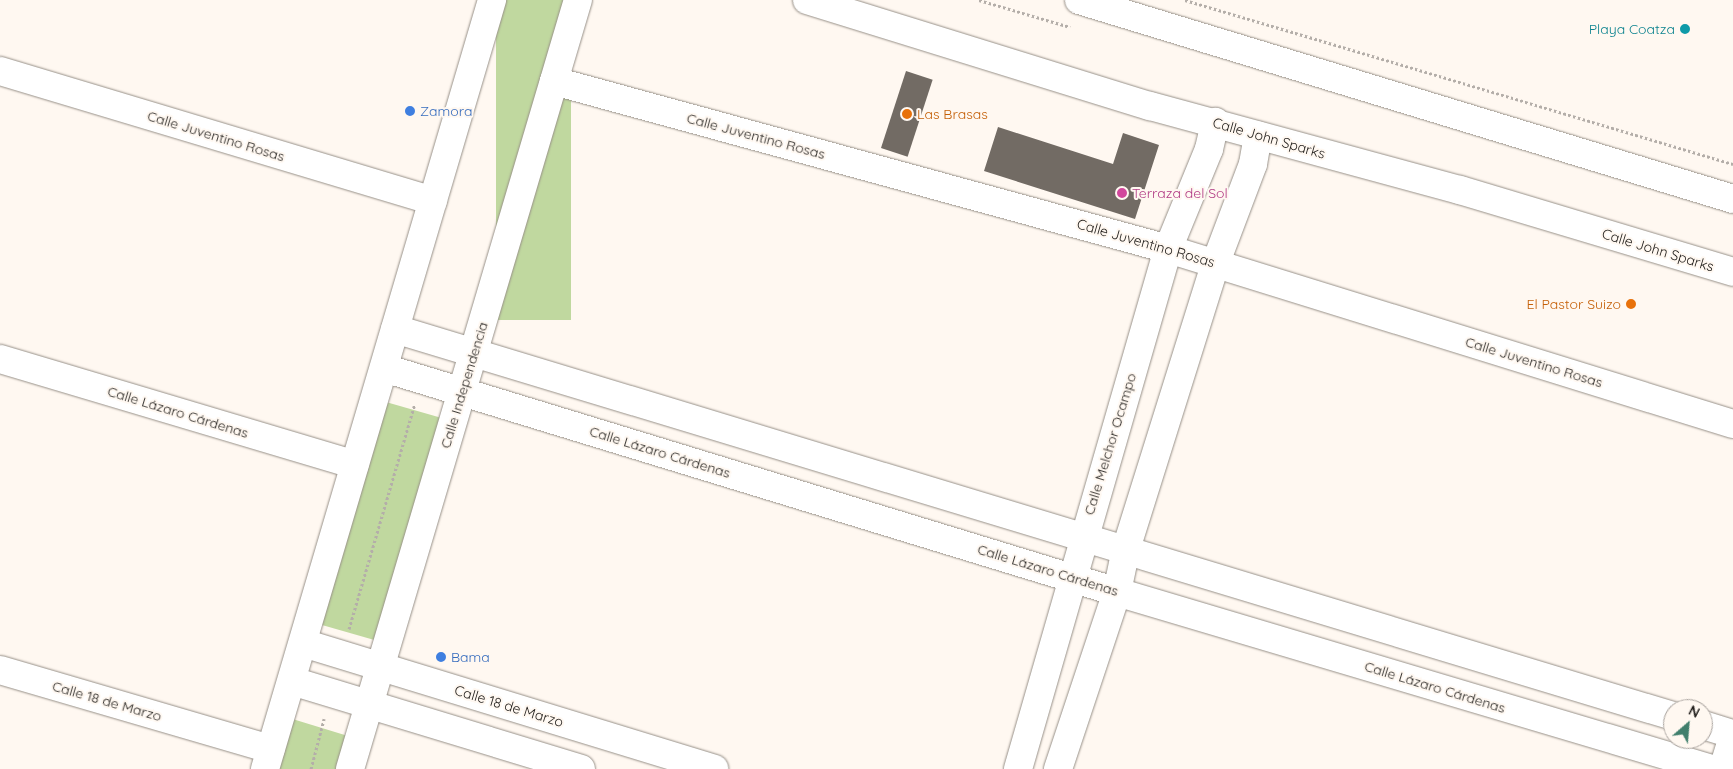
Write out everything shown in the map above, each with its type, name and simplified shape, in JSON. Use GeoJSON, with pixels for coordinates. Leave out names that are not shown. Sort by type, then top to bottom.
{"type":"FeatureCollection","features":[{"type":"Feature","properties":{"kind":"street"},"geometry":{"type":"LineString","coordinates":[[268,759],[492,0]]}},
{"type":"Feature","properties":{"kind":"street","name":"Calle Independencia"},"geometry":{"type":"LineString","coordinates":[[350,769],[578,0]]}},
{"type":"Feature","properties":{"kind":"street","name":"Calle John Sparks"},"geometry":{"type":"LineString","coordinates":[[806,0],[1150,106],[1215,122],[1460,190],[1733,272]]}},
{"type":"Feature","properties":{"kind":"street"},"geometry":{"type":"LineString","coordinates":[[1079,0],[1733,199]]}},
{"type":"Feature","properties":{"kind":"street","name":"Calle Juventino Rosas"},"geometry":{"type":"LineString","coordinates":[[0,71],[433,201]]}},
{"type":"Feature","properties":{"kind":"street","name":"Calle Juventino Rosas"},"geometry":{"type":"LineString","coordinates":[[554,81],[1216,262],[1733,424]]}},
{"type":"Feature","properties":{"kind":"street","name":"Calle Melchor Ocampo"},"geometry":{"type":"LineString","coordinates":[[1018,769],[1075,577],[1082,539],[1168,249],[1209,150],[1215,122]]}},
{"type":"Feature","properties":{"kind":"street"},"geometry":{"type":"LineString","coordinates":[[1058,769],[1117,592],[1126,549],[1216,262],[1253,164],[1258,134]]}},
{"type":"Feature","properties":{"kind":"street"},"geometry":{"type":"LineString","coordinates":[[395,330],[1082,539],[1126,549],[1663,713]]}},
{"type":"Feature","properties":{"kind":"street","name":"Calle Lázaro Cárdenas"},"geometry":{"type":"LineString","coordinates":[[0,359],[355,465]]}},
{"type":"Feature","properties":{"kind":"street","name":"Calle Lázaro Cárdenas"},"geometry":{"type":"LineString","coordinates":[[384,368],[1075,577],[1117,592],[1712,769]]}},
{"type":"Feature","properties":{"kind":"street","name":"Calle 18 de Marzo"},"geometry":{"type":"LineString","coordinates":[[303,643],[714,769]]}},
{"type":"Feature","properties":{"kind":"street","name":"Calle 18 de Marzo"},"geometry":{"type":"LineString","coordinates":[[0,670],[268,759]]}},
{"type":"Feature","properties":{"kind":"street"},"geometry":{"type":"LineString","coordinates":[[292,681],[580,769]]}},
{"type":"Feature","properties":{"kind":"street"},"geometry":{"type":"LineString","coordinates":[[1713,729],[1733,736],[1723,769]]}},
{"type":"Feature","properties":{"kind":"path"},"geometry":{"type":"LineString","coordinates":[[1185,0],[1733,164]]}},
{"type":"Feature","properties":{"kind":"path"},"geometry":{"type":"LineString","coordinates":[[341,655],[422,380]]}},
{"type":"Feature","properties":{"kind":"path"},"geometry":{"type":"LineString","coordinates":[[311,769],[331,693]]}},
{"type":"Feature","properties":{"kind":"green space"},"geometry":{"type":"Polygon","coordinates":[[[496,0],[571,0],[571,320],[496,320],[496,0]]]}},
{"type":"Feature","properties":{"kind":"green space"},"geometry":{"type":"Polygon","coordinates":[[[379,400],[444,419],[380,642],[315,623],[379,400]]]}},
{"type":"Feature","properties":{"kind":"green space"},"geometry":{"type":"Polygon","coordinates":[[[286,717],[348,736],[338,769],[270,769],[286,717]]]}},
{"type":"Feature","properties":{"kind":"building","name":"Las Brasas"},"geometry":{"type":"Polygon","coordinates":[[[906,71],[933,80],[908,157],[881,148],[906,71]]]}},
{"type":"Feature","properties":{"kind":"building"},"geometry":{"type":"Polygon","coordinates":[[[998,127],[1113,164],[1123,133],[1159,145],[1135,219],[984,171],[998,127]]]}},
{"type":"Feature","properties":{"kind":"place","name":"Playa Coatza"},"geometry":{"type":"Point","coordinates":[1685,29]}},
{"type":"Feature","properties":{"kind":"place","name":"Zamora"},"geometry":{"type":"Point","coordinates":[410,111]}},
{"type":"Feature","properties":{"kind":"place","name":"Las Brasas"},"geometry":{"type":"Point","coordinates":[907,114]}},
{"type":"Feature","properties":{"kind":"place","name":"Terraza del Sol"},"geometry":{"type":"Point","coordinates":[1122,193]}},
{"type":"Feature","properties":{"kind":"place","name":"El Pastor Suizo"},"geometry":{"type":"Point","coordinates":[1631,304]}},
{"type":"Feature","properties":{"kind":"place","name":"Bama"},"geometry":{"type":"Point","coordinates":[441,657]}}]}
